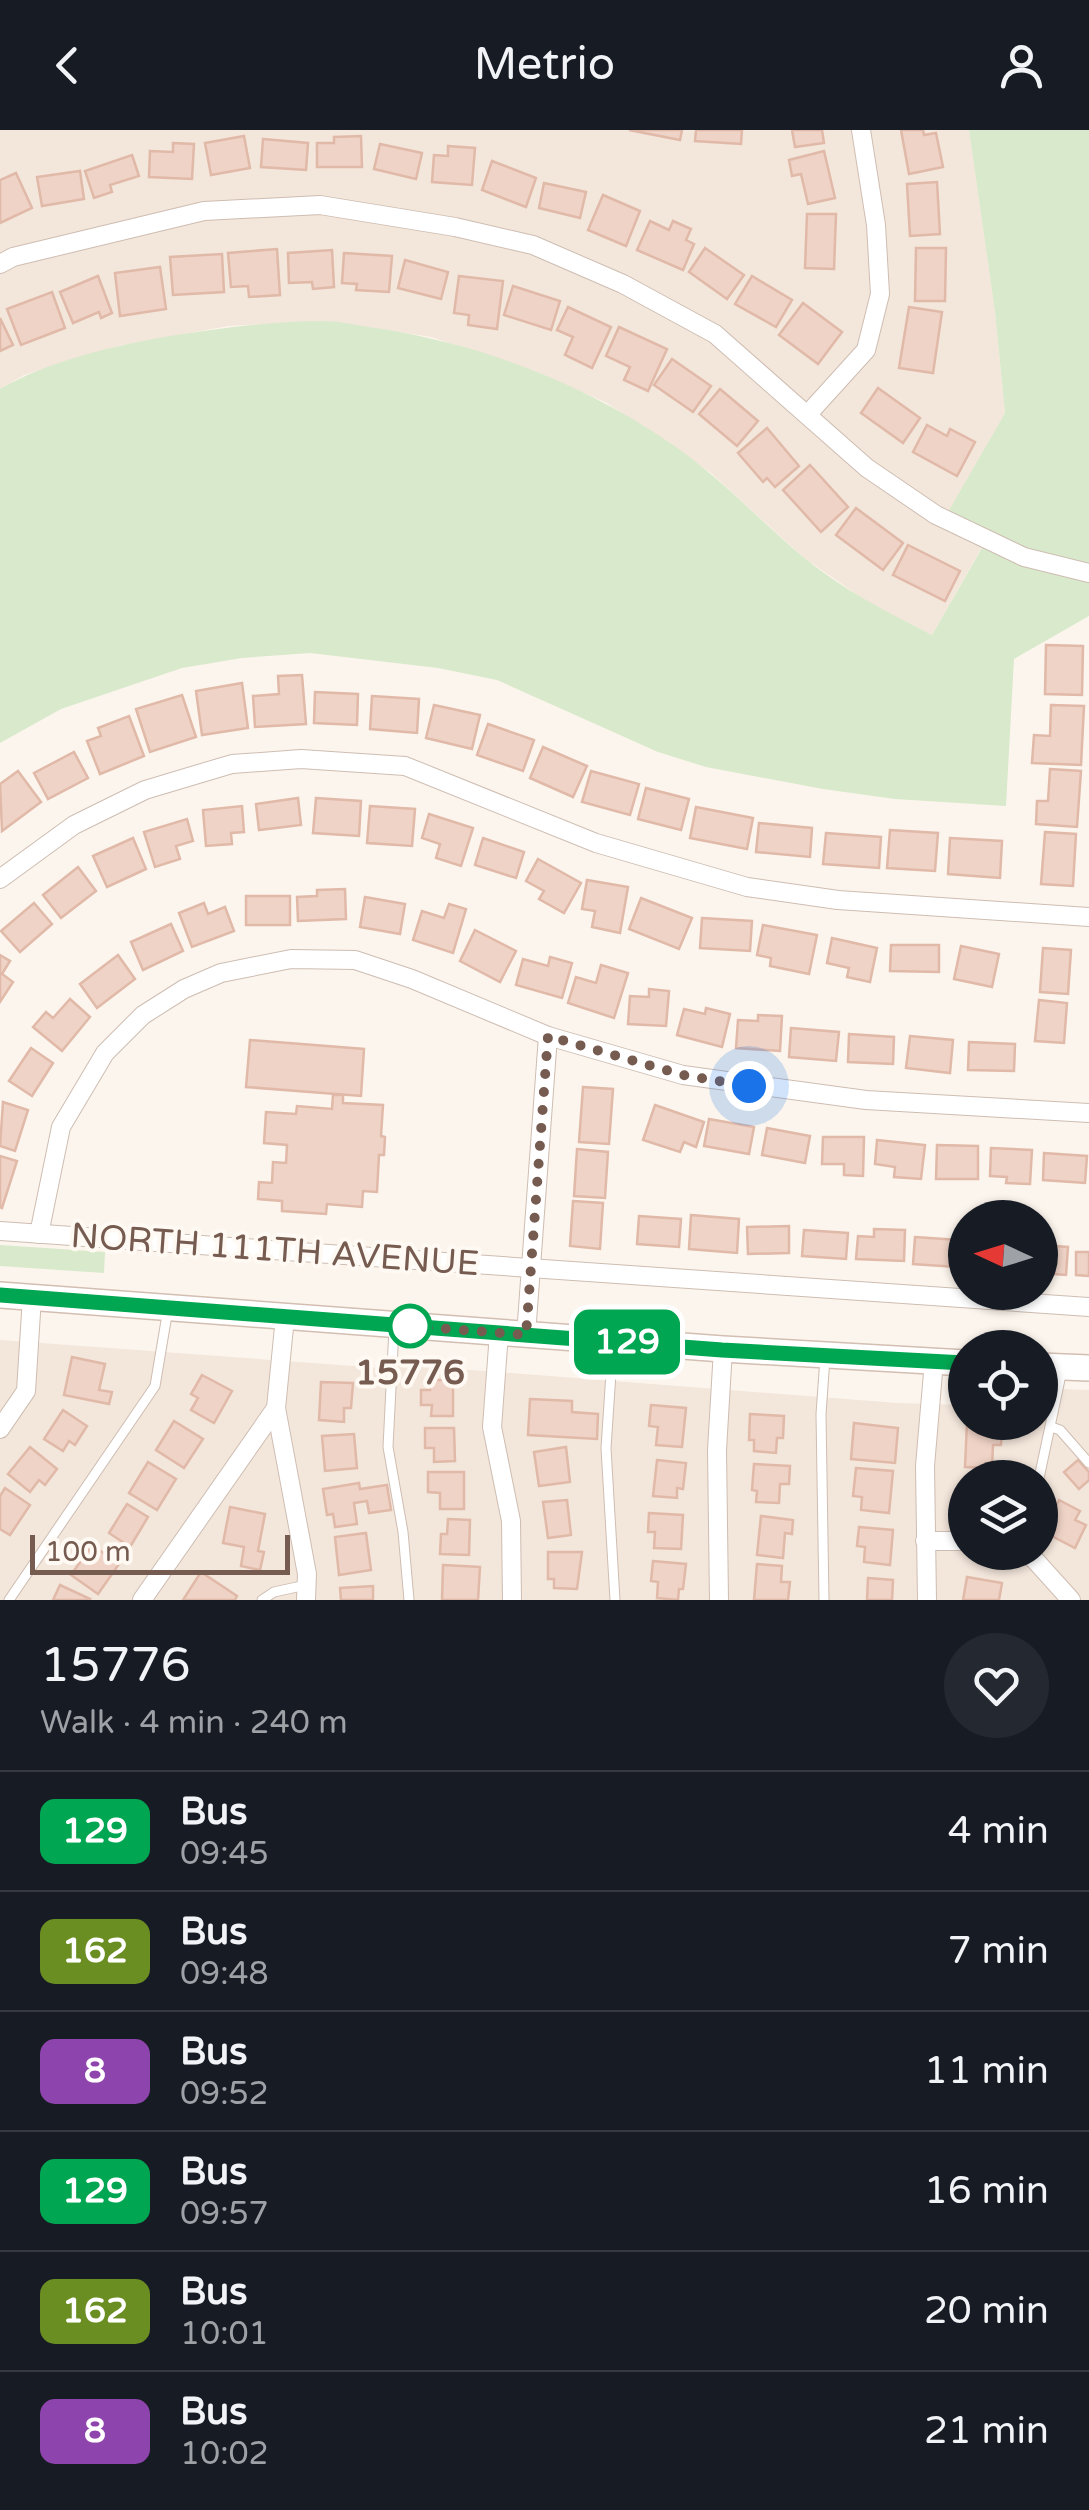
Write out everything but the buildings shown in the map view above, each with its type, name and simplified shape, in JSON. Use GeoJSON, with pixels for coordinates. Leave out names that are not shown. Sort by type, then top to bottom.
{"type":"FeatureCollection","features":[{"type":"Feature","properties":{"kind":"street"},"geometry":{"type":"LineString","coordinates":[[808,414],[866,350],[880,294],[876,225],[861,130]]}},
{"type":"Feature","properties":{"kind":"street"},"geometry":{"type":"LineString","coordinates":[[0,264],[12,257],[204,210],[320,206],[455,227],[534,245],[624,284],[715,334],[867,468],[936,515],[1024,557],[1089,572]]}},
{"type":"Feature","properties":{"kind":"street"},"geometry":{"type":"LineString","coordinates":[[0,879],[74,825],[145,790],[232,764],[301,759],[405,766],[596,843],[748,887],[838,900],[1089,917]]}},
{"type":"Feature","properties":{"kind":"street"},"geometry":{"type":"LineString","coordinates":[[39,1234],[60,1127],[105,1053],[143,1015],[184,989],[221,973],[292,960],[355,960],[412,979],[548,1036],[683,1075],[866,1100],[1089,1113]]}},
{"type":"Feature","properties":{"kind":"street"},"geometry":{"type":"LineString","coordinates":[[526,1335],[548,1036]]}},
{"type":"Feature","properties":{"kind":"street","name":"NORTH 111TH AVENUE"},"geometry":{"type":"LineString","coordinates":[[0,1231],[1089,1306]]}},
{"type":"Feature","properties":{"kind":"street","name":"NORTH 111TH AVENUE"},"geometry":{"type":"LineString","coordinates":[[0,1295],[722,1350],[948,1362]]}},
{"type":"Feature","properties":{"kind":"street"},"geometry":{"type":"LineString","coordinates":[[0,1429],[26,1391],[32,1297]]}},
{"type":"Feature","properties":{"kind":"street"},"geometry":{"type":"LineString","coordinates":[[286,1318],[276,1408],[306,1592]]}},
{"type":"Feature","properties":{"kind":"street"},"geometry":{"type":"LineString","coordinates":[[499,1333],[492,1427],[511,1521],[512,1600]]}},
{"type":"Feature","properties":{"kind":"street"},"geometry":{"type":"LineString","coordinates":[[719,1600],[717,1450],[722,1350]]}},
{"type":"Feature","properties":{"kind":"street"},"geometry":{"type":"LineString","coordinates":[[927,1600],[924,1466],[934,1361]]}},
{"type":"Feature","properties":{"kind":"street"},"geometry":{"type":"LineString","coordinates":[[1058,1366],[1089,1368]]}},
{"type":"Feature","properties":{"kind":"street"},"geometry":{"type":"LineString","coordinates":[[142,1600],[276,1408]]}},
{"type":"Feature","properties":{"kind":"street"},"geometry":{"type":"LineString","coordinates":[[925,1541],[948,1541]]}},
{"type":"Feature","properties":{"kind":"street"},"geometry":{"type":"LineString","coordinates":[[1044,1570],[1071,1600]]}},
{"type":"Feature","properties":{"kind":"lane"},"geometry":{"type":"LineString","coordinates":[[10,1600],[155,1386],[168,1308]]}},
{"type":"Feature","properties":{"kind":"lane"},"geometry":{"type":"LineString","coordinates":[[394,1325],[388,1446],[403,1532],[409,1600]]}},
{"type":"Feature","properties":{"kind":"lane"},"geometry":{"type":"LineString","coordinates":[[613,1341],[606,1448],[615,1600]]}},
{"type":"Feature","properties":{"kind":"lane"},"geometry":{"type":"LineString","coordinates":[[824,1600],[821,1414],[825,1355]]}},
{"type":"Feature","properties":{"kind":"lane"},"geometry":{"type":"LineString","coordinates":[[1058,1429],[1089,1463]]}},
{"type":"Feature","properties":{"kind":"lane"},"geometry":{"type":"LineString","coordinates":[[262,1600],[274,1592],[306,1592]]}},
{"type":"Feature","properties":{"kind":"shaded area"},"geometry":{"type":"Polygon","coordinates":[[[0,130],[969,130],[1005,413],[945,518],[986,540],[932,635],[868,602],[804,558],[711,473],[607,403],[532,370],[431,337],[328,321],[228,326],[122,345],[24,375],[0,389],[0,130]]]}},
{"type":"Feature","properties":{"kind":"shaded area"},"geometry":{"type":"Polygon","coordinates":[[[0,1340],[948,1404],[948,1440],[1058,1440],[1058,1389],[1089,1390],[1089,1600],[0,1600],[0,1340]]]}},
{"type":"Feature","properties":{"kind":"green space"},"geometry":{"type":"Polygon","coordinates":[[[969,130],[1089,130],[1089,616],[1014,659],[1006,806],[895,799],[706,767],[658,752],[497,680],[438,668],[310,653],[182,668],[61,709],[0,743],[0,389],[37,371],[97,351],[241,326],[324,321],[376,328],[454,344],[566,384],[670,443],[818,569],[932,635],[986,541],[944,519],[1005,413],[969,130]]]}},
{"type":"Feature","properties":{"kind":"green space"},"geometry":{"type":"Polygon","coordinates":[[[0,1245],[105,1252],[104,1273],[0,1266],[0,1245]]]}},
{"type":"Feature","properties":{"kind":"bus line","name":"129"},"geometry":{"type":"LineString","coordinates":[[0,1295],[722,1350],[948,1362]]}},
{"type":"Feature","properties":{"kind":"place","name":"15776"},"geometry":{"type":"Point","coordinates":[410,1326]}},
{"type":"Feature","properties":{"kind":"route"},"geometry":{"type":"LineString","coordinates":[[410,1326],[526,1335],[548,1036],[683,1075],[749,1086]]}}]}
